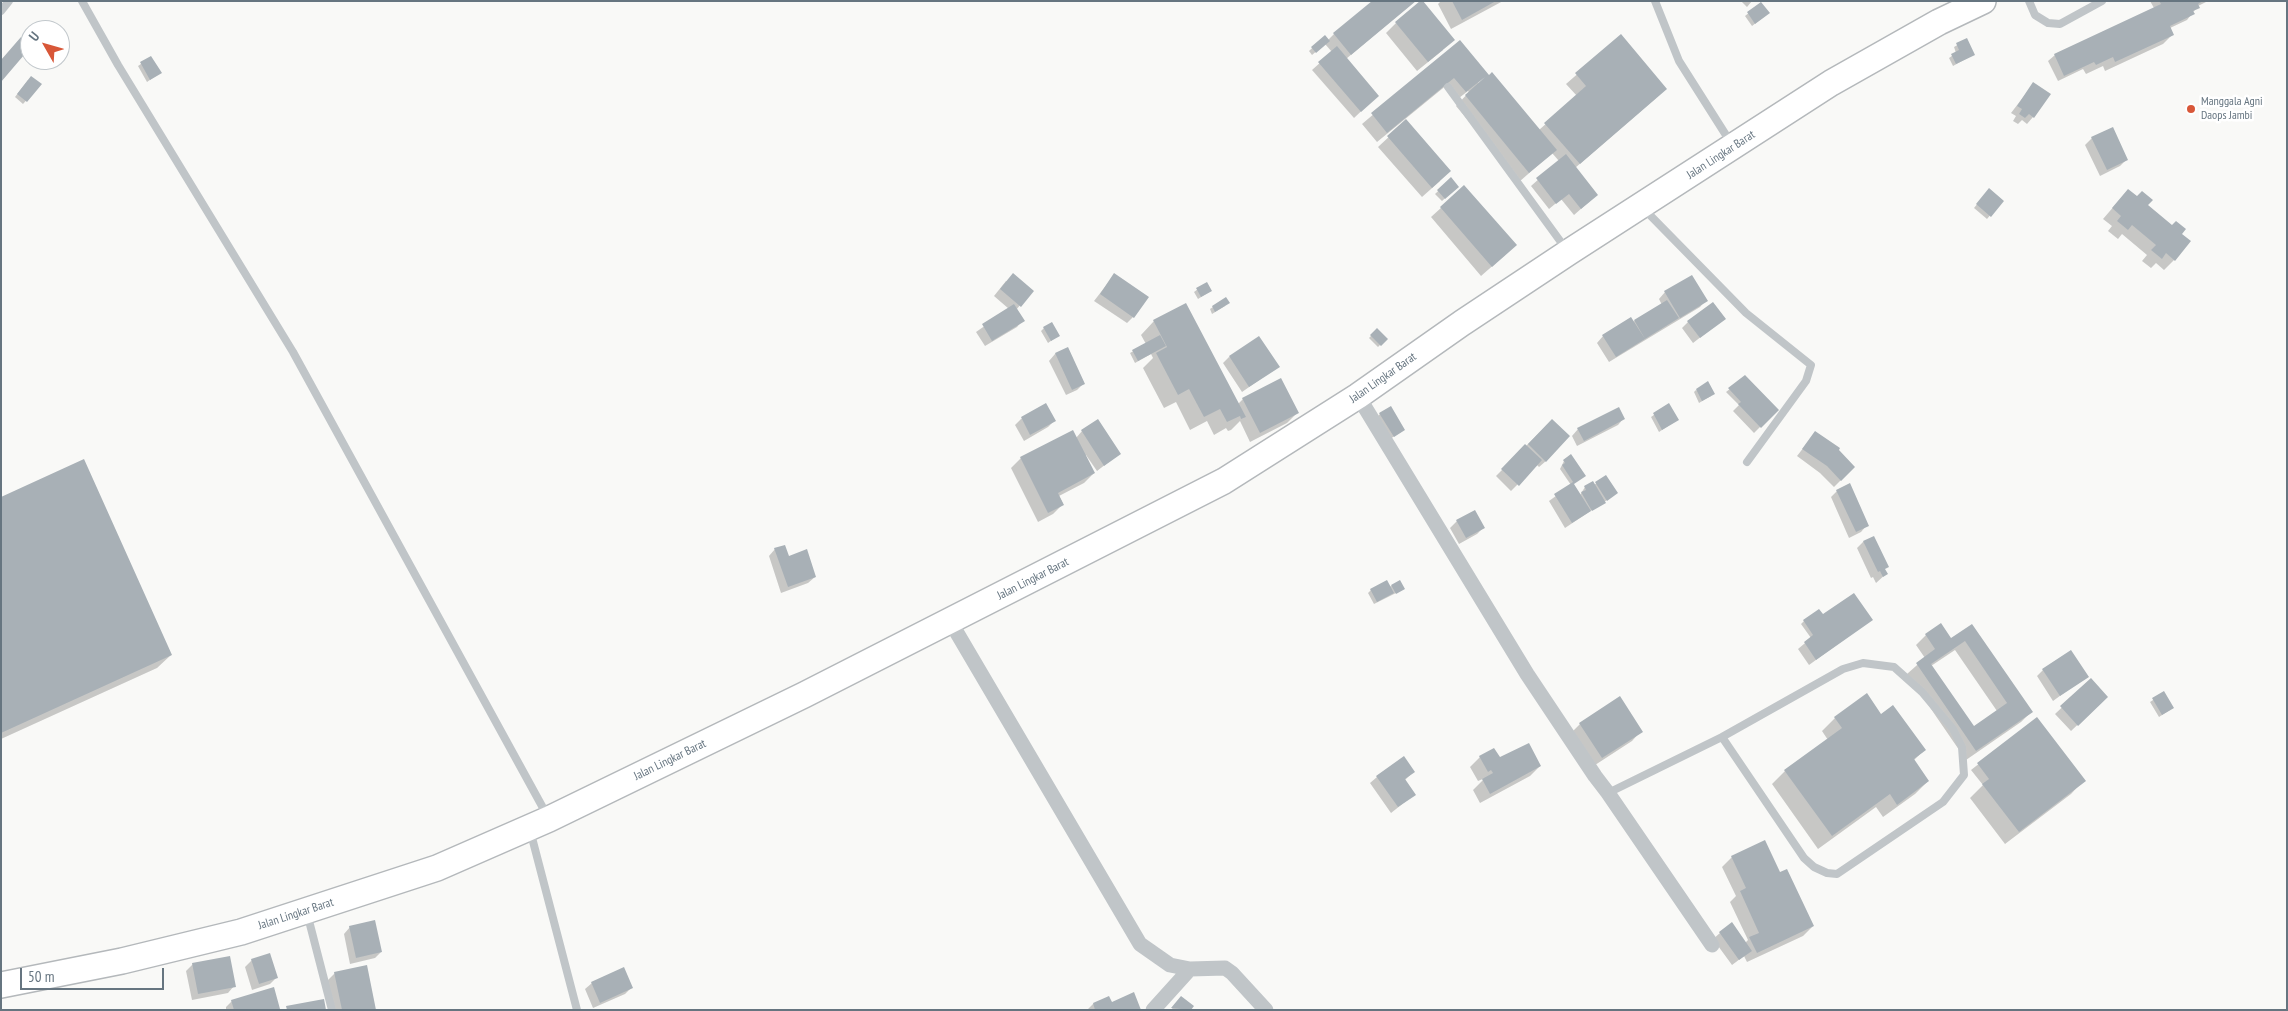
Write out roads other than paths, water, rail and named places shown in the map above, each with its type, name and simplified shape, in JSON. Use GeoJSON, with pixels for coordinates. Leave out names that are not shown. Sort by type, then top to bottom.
{"type":"FeatureCollection","features":[{"type":"Feature","properties":{"kind":"highway","name":"Jalan Lingkar Barat"},"geometry":{"type":"LineString","coordinates":[[1,985],[122,961],[241,932],[437,868],[539,823],[804,695],[1224,481],[1358,396],[1568,252],[1831,83],[1940,22],[1983,1]]}},
{"type":"Feature","properties":{"kind":"street"},"geometry":{"type":"LineString","coordinates":[[1358,396],[1527,674],[1594,776],[1608,793],[1712,945]]}},
{"type":"Feature","properties":{"kind":"street"},"geometry":{"type":"LineString","coordinates":[[950,621],[1140,944],[1170,965],[1190,969],[1224,968],[1232,973],[1266,1010]]}},
{"type":"Feature","properties":{"kind":"street"},"geometry":{"type":"LineString","coordinates":[[1152,1010],[1190,969]]}},
{"type":"Feature","properties":{"kind":"lane"},"geometry":{"type":"LineString","coordinates":[[1,11],[9,1]]}},
{"type":"Feature","properties":{"kind":"lane"},"geometry":{"type":"LineString","coordinates":[[82,1],[123,73],[293,352],[539,823],[576,1010]]}},
{"type":"Feature","properties":{"kind":"lane"},"geometry":{"type":"LineString","coordinates":[[1655,1],[1679,61],[1734,147]]}},
{"type":"Feature","properties":{"kind":"lane"},"geometry":{"type":"LineString","coordinates":[[2029,1],[2035,15],[2048,23],[2060,24],[2102,1]]}},
{"type":"Feature","properties":{"kind":"lane"},"geometry":{"type":"LineString","coordinates":[[1448,87],[1568,252]]}},
{"type":"Feature","properties":{"kind":"lane"},"geometry":{"type":"LineString","coordinates":[[1641,206],[1746,313],[1811,365],[1806,381],[1747,462]]}},
{"type":"Feature","properties":{"kind":"lane"},"geometry":{"type":"LineString","coordinates":[[1608,793],[1722,737],[1843,669],[1863,663],[1894,667],[1922,692],[1953,730],[1962,747],[1964,775],[1943,802],[1846,870],[1837,874],[1827,873],[1814,867],[1804,858],[1722,737]]}},
{"type":"Feature","properties":{"kind":"lane"},"geometry":{"type":"LineString","coordinates":[[307,911],[332,1010]]}},
{"type":"Feature","properties":{"kind":"place","name":"Manggala Agni Daops Jambi"},"geometry":{"type":"Point","coordinates":[2191,109]}}]}
